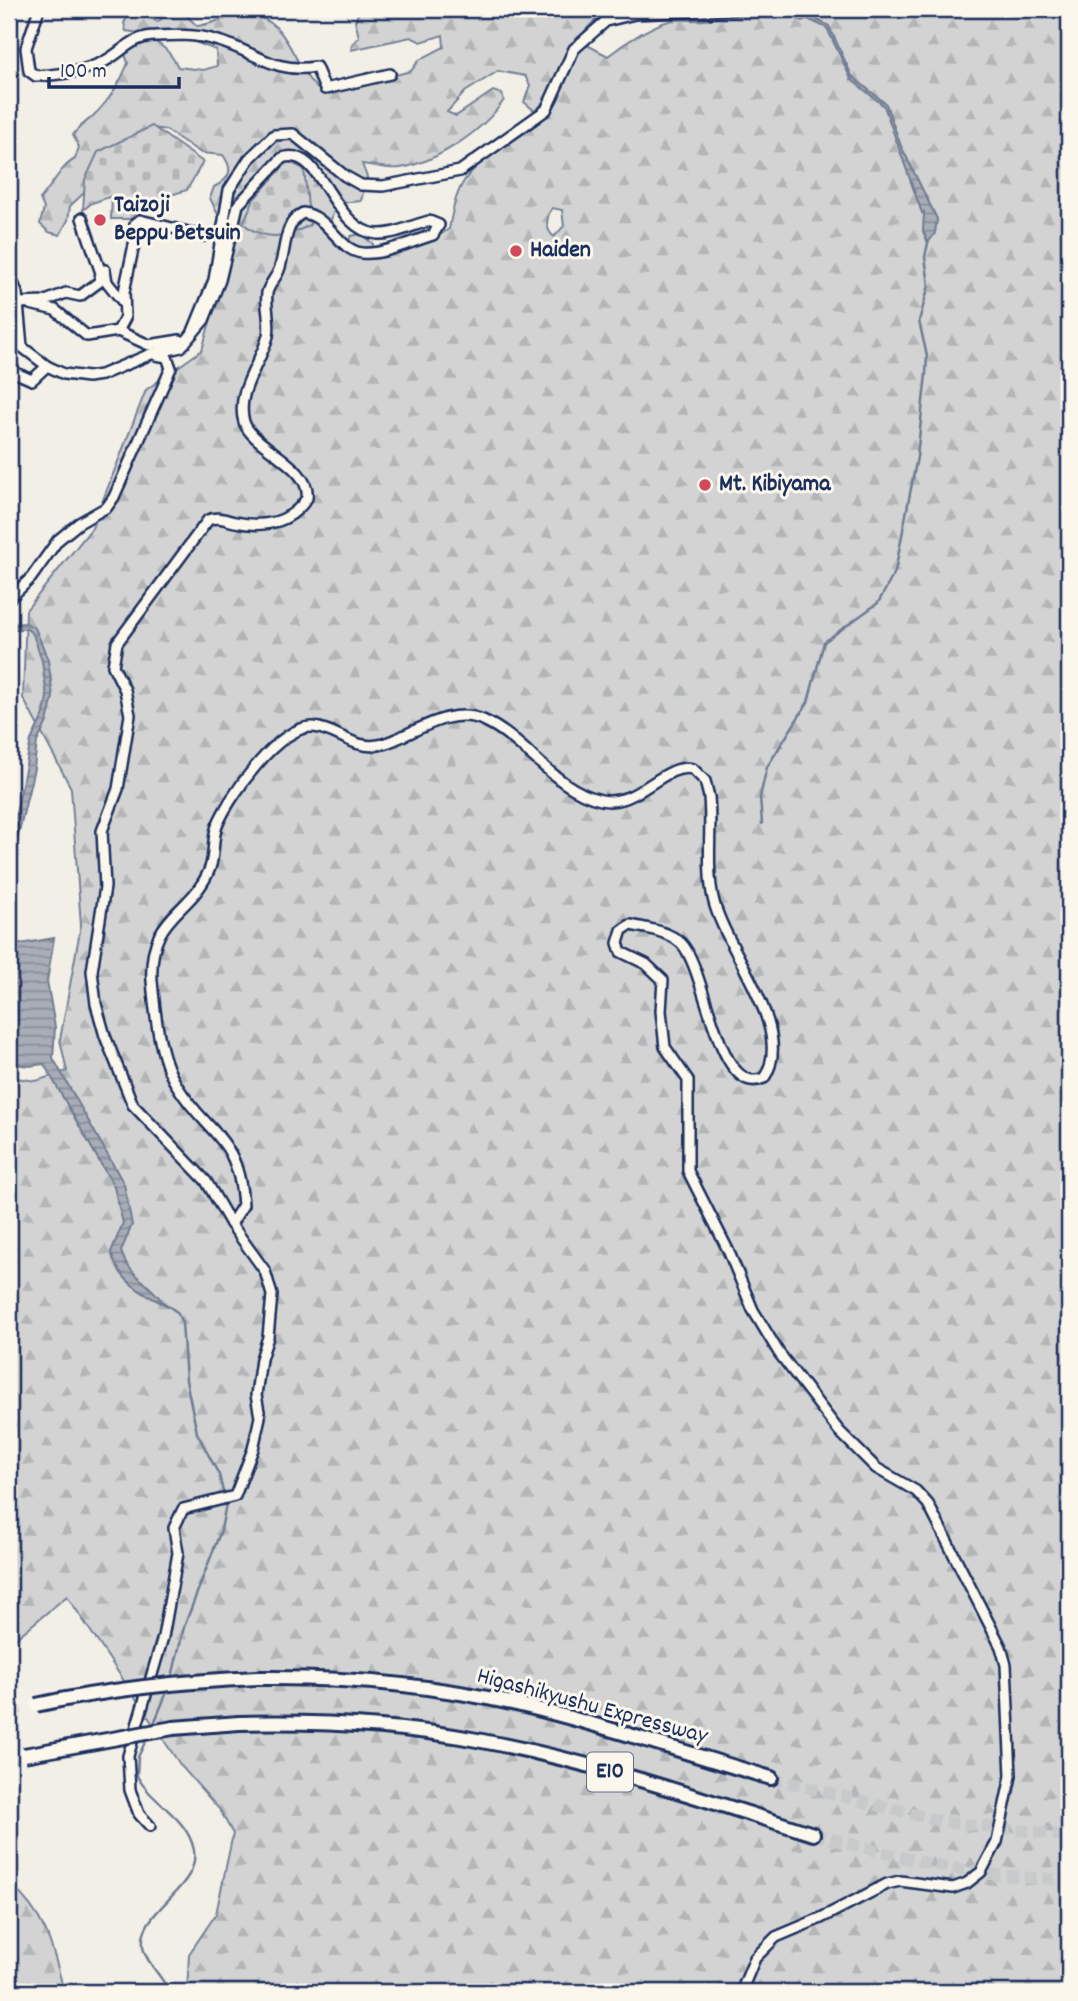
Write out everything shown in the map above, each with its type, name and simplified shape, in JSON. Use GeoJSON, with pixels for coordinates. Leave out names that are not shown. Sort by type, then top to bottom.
{"type":"FeatureCollection","features":[{"type":"Feature","properties":{"kind":"highway","name":"Higashikyushu Expressway"},"geometry":{"type":"LineString","coordinates":[[30,1706],[108,1690],[180,1681],[293,1678],[384,1683],[470,1695],[535,1709],[771,1778]]}},
{"type":"Feature","properties":{"kind":"highway","name":"E10"},"geometry":{"type":"LineString","coordinates":[[20,1756],[173,1728],[239,1723],[284,1722],[402,1729],[477,1740],[566,1761],[813,1834]]}},
{"type":"Feature","properties":{"kind":"street"},"geometry":{"type":"LineString","coordinates":[[39,9],[25,54],[29,71],[36,76],[102,63],[131,41],[156,36],[204,37],[275,66],[296,70],[316,67],[325,89],[390,74]]}},
{"type":"Feature","properties":{"kind":"street"},"geometry":{"type":"LineString","coordinates":[[192,334],[216,270],[222,217],[229,190],[249,159],[274,135],[293,134],[345,176],[361,185],[383,186],[460,170],[546,110],[574,49],[606,21],[635,14],[749,9]]}},
{"type":"Feature","properties":{"kind":"street"},"geometry":{"type":"LineString","coordinates":[[9,272],[19,304],[22,347],[47,366],[64,374],[101,376],[151,354],[175,349],[185,343],[204,320],[215,296],[238,205],[259,179],[286,156],[295,157],[312,167],[344,215],[365,232],[392,233],[429,221],[439,225],[433,235],[364,253],[351,248],[316,217],[306,213],[296,217],[288,235],[279,270],[268,291],[268,335],[248,383],[243,413],[247,427],[299,475],[307,489],[307,498],[282,522],[249,525],[223,518],[208,520],[128,624],[114,652],[115,673],[125,690],[130,715],[118,789],[102,831],[105,887],[92,971],[96,1003],[117,1070],[133,1105],[206,1181],[231,1224],[265,1271],[272,1295],[268,1337],[261,1359],[256,1395],[260,1417],[253,1449],[235,1496],[183,1509],[174,1528],[178,1553],[163,1637],[128,1756],[130,1790],[139,1814],[150,1826]]}},
{"type":"Feature","properties":{"kind":"street"},"geometry":{"type":"LineString","coordinates":[[9,314],[14,306],[19,304],[43,302],[60,293],[77,296],[86,293],[99,282],[99,265],[82,218]]}},
{"type":"Feature","properties":{"kind":"street"},"geometry":{"type":"LineString","coordinates":[[118,331],[125,318],[124,302],[136,221],[204,236]]}},
{"type":"Feature","properties":{"kind":"street"},"geometry":{"type":"LineString","coordinates":[[99,265],[105,269],[107,282],[124,302]]}},
{"type":"Feature","properties":{"kind":"street"},"geometry":{"type":"LineString","coordinates":[[30,303],[55,310],[87,336],[118,331],[149,345],[180,341],[185,343]]}},
{"type":"Feature","properties":{"kind":"street"},"geometry":{"type":"LineString","coordinates":[[9,599],[32,578],[58,540],[79,523],[107,507],[114,497],[171,368],[167,357],[151,354]]}},
{"type":"Feature","properties":{"kind":"street"},"geometry":{"type":"LineString","coordinates":[[10,367],[32,380],[47,366]]}},
{"type":"Feature","properties":{"kind":"street"},"geometry":{"type":"LineString","coordinates":[[231,1224],[243,1205],[236,1161],[228,1146],[184,1095],[170,1072],[156,1012],[152,958],[163,928],[205,877],[222,817],[269,751],[304,727],[322,729],[348,743],[370,746],[433,723],[466,717],[485,721],[560,778],[588,795],[603,800],[628,797],[684,768],[698,772],[705,781],[709,797],[713,899],[764,1012],[772,1046],[770,1067],[764,1078],[753,1080],[740,1076],[725,1057],[699,976],[682,944],[669,935],[638,926],[630,925],[622,930],[618,943],[621,952],[646,964],[663,980],[661,1011],[665,1048],[688,1080],[688,1171],[728,1250],[758,1319],[801,1383],[860,1454],[876,1468],[916,1490],[937,1518],[1004,1655],[1011,1760],[1009,1794],[997,1842],[986,1865],[975,1878],[953,1888],[901,1881],[887,1884],[840,1909],[776,1937],[755,1958],[741,1992]]}},
{"type":"Feature","properties":{"kind":"green space"},"geometry":{"type":"Polygon","coordinates":[[[132,9],[158,22],[164,16],[177,14],[176,9],[186,9],[188,17],[197,26],[240,15],[262,18],[274,25],[283,35],[313,85],[324,93],[411,71],[419,60],[444,47],[443,35],[421,42],[411,37],[351,50],[352,44],[359,37],[355,21],[360,9],[433,9],[449,18],[466,9],[605,9],[583,33],[587,45],[608,56],[659,24],[719,16],[713,9],[779,9],[802,21],[826,9],[1069,9],[1069,1992],[187,1992],[189,1954],[216,1914],[233,1834],[220,1810],[181,1766],[67,1596],[9,1644],[9,1077],[36,1081],[67,1071],[60,1040],[81,925],[71,788],[23,698],[26,610],[92,528],[146,390],[202,350],[218,293],[218,264],[214,254],[220,219],[210,198],[214,187],[229,174],[223,155],[201,153],[166,130],[153,128],[70,206],[68,220],[60,235],[49,232],[40,224],[44,208],[40,199],[60,172],[75,159],[79,147],[73,135],[114,91],[128,63],[125,54],[133,43],[146,38],[157,43],[169,53],[178,67],[203,70],[217,66],[216,50],[192,41],[126,31],[124,23],[132,9]],[[498,71],[465,92],[447,112],[456,116],[493,91],[502,94],[504,100],[495,112],[472,134],[444,152],[414,165],[386,168],[362,164],[367,177],[361,201],[338,203],[330,222],[331,235],[338,245],[345,248],[351,236],[361,234],[373,244],[374,258],[413,248],[449,229],[456,198],[464,181],[487,158],[542,120],[561,94],[556,83],[536,112],[524,102],[530,85],[525,76],[498,71]],[[552,208],[547,223],[554,237],[564,226],[562,210],[552,208]]]}},
{"type":"Feature","properties":{"kind":"green space"},"geometry":{"type":"Polygon","coordinates":[[[152,126],[203,162],[187,190],[161,198],[133,219],[111,219],[112,196],[92,203],[83,210],[85,180],[98,152],[152,126]]]}},
{"type":"Feature","properties":{"kind":"green space"},"geometry":{"type":"Polygon","coordinates":[[[288,161],[304,169],[310,225],[283,235],[259,233],[243,223],[254,199],[288,161]]]}},
{"type":"Feature","properties":{"kind":"green space"},"geometry":{"type":"Polygon","coordinates":[[[9,1883],[22,1895],[40,1920],[52,1946],[64,1992],[9,1992],[9,1883]]]}},
{"type":"Feature","properties":{"kind":"shaded area"},"geometry":{"type":"Polygon","coordinates":[[[786,9],[809,15],[829,26],[852,76],[886,104],[901,146],[937,219],[935,233],[928,243],[923,231],[924,212],[922,213],[884,106],[851,79],[827,28],[786,9]]]}},
{"type":"Feature","properties":{"kind":"shaded area"},"geometry":{"type":"Polygon","coordinates":[[[26,623],[35,628],[48,659],[53,697],[47,722],[37,742],[34,768],[11,866],[15,920],[9,921],[9,848],[31,740],[44,714],[47,697],[42,661],[33,634],[27,629],[9,629],[9,624],[26,623]]]}},
{"type":"Feature","properties":{"kind":"shaded area"},"geometry":{"type":"Polygon","coordinates":[[[54,938],[47,981],[55,1027],[53,1058],[124,1184],[132,1225],[121,1251],[124,1260],[164,1304],[131,1284],[114,1262],[111,1252],[123,1223],[114,1187],[44,1064],[29,1066],[9,1063],[9,946],[54,938]]]}},
{"type":"Feature","properties":{"kind":"waterway"},"geometry":{"type":"LineString","coordinates":[[762,824],[760,797],[767,767],[808,702],[824,642],[878,603],[895,572],[917,457],[926,374],[927,356],[919,321],[929,285],[925,257],[928,243]]}},
{"type":"Feature","properties":{"kind":"waterway"},"geometry":{"type":"LineString","coordinates":[[164,1303],[177,1312],[182,1323],[186,1380],[197,1433],[219,1475],[226,1504],[221,1530],[184,1627],[171,1681]]}},
{"type":"Feature","properties":{"kind":"waterway"},"geometry":{"type":"LineString","coordinates":[[153,1726],[169,1687]]}},
{"type":"Feature","properties":{"kind":"waterway"},"geometry":{"type":"LineString","coordinates":[[147,1738],[138,1757],[137,1776],[181,1824],[192,1843],[194,1859],[190,1873],[158,1910],[143,1936],[146,1956],[169,1992]]}},
{"type":"Feature","properties":{"kind":"tunnel"},"geometry":{"type":"LineString","coordinates":[[9,1711],[24,1707]]}},
{"type":"Feature","properties":{"kind":"tunnel"},"geometry":{"type":"LineString","coordinates":[[9,1758],[16,1757]]}},
{"type":"Feature","properties":{"kind":"tunnel"},"geometry":{"type":"LineString","coordinates":[[771,1778],[940,1821],[1069,1836]]}},
{"type":"Feature","properties":{"kind":"tunnel"},"geometry":{"type":"LineString","coordinates":[[813,1834],[940,1866],[1004,1876],[1069,1879]]}},
{"type":"Feature","properties":{"kind":"place","name":"Taizoji Beppu Betsuin"},"geometry":{"type":"Point","coordinates":[100,220]}},
{"type":"Feature","properties":{"kind":"place","name":"Haiden"},"geometry":{"type":"Point","coordinates":[516,251]}},
{"type":"Feature","properties":{"kind":"place","name":"Mt. Kibiyama"},"geometry":{"type":"Point","coordinates":[705,485]}}]}
